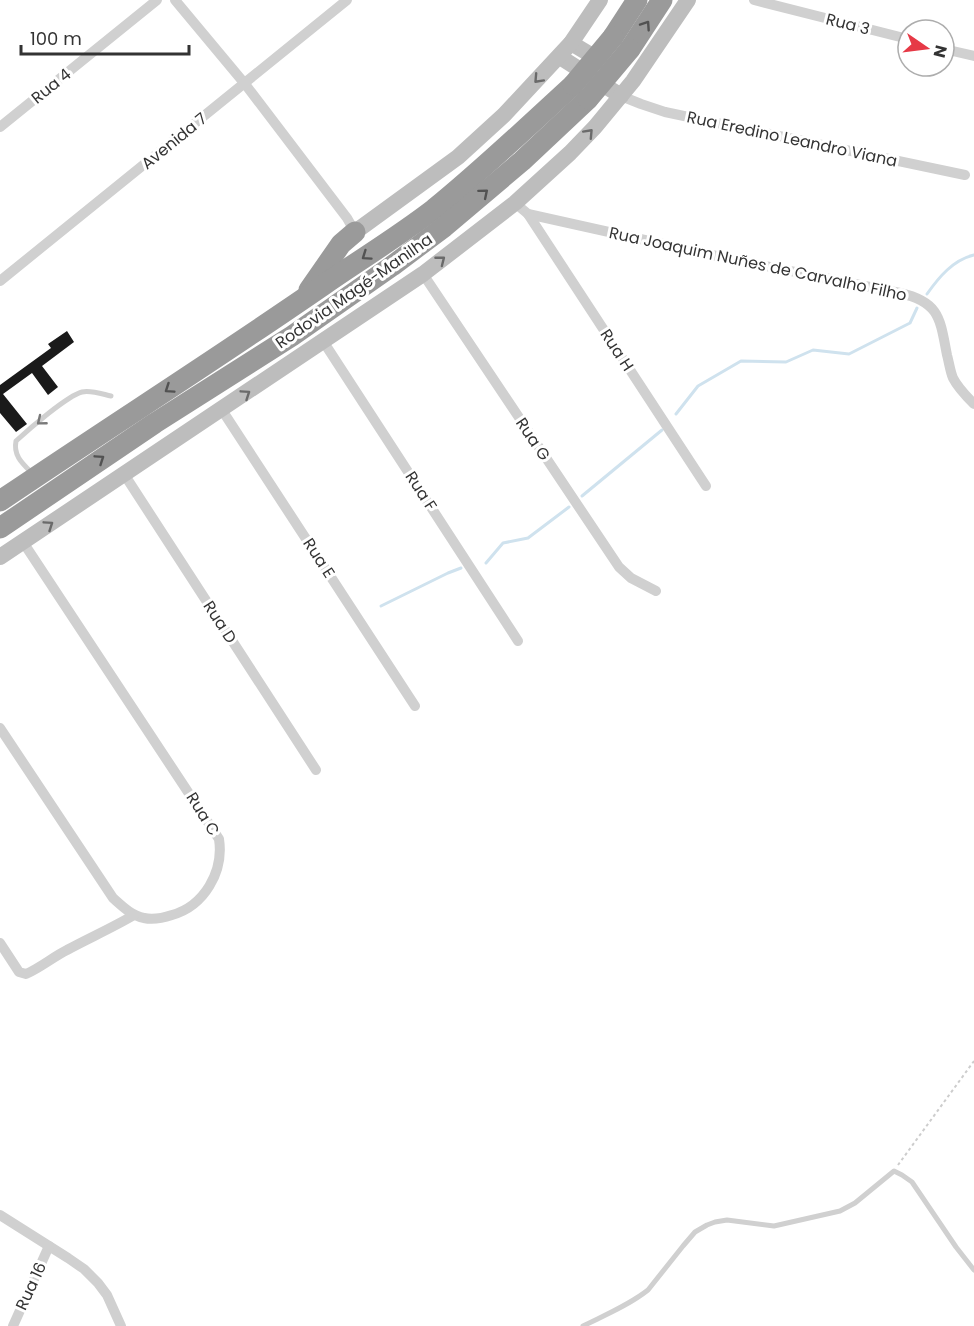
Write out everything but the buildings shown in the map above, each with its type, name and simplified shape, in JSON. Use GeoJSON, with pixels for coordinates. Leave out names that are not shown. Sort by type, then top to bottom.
{"type":"FeatureCollection","features":[{"type":"Feature","properties":{"kind":"highway","name":"Rodovia Magé-Manilha"},"geometry":{"type":"LineString","coordinates":[[621,43],[637,0]]}},
{"type":"Feature","properties":{"kind":"highway","name":"Rodovia Magé-Manilha"},"geometry":{"type":"LineString","coordinates":[[0,528],[155,423],[292,336],[444,227],[522,162],[621,43],[662,0]]}},
{"type":"Feature","properties":{"kind":"highway","name":"Rodovia Magé-Manilha"},"geometry":{"type":"LineString","coordinates":[[0,501],[145,406],[433,209],[507,146],[580,92]]}},
{"type":"Feature","properties":{"kind":"highway"},"geometry":{"type":"LineString","coordinates":[[305,298],[341,244],[355,232]]}},
{"type":"Feature","properties":{"kind":"main road"},"geometry":{"type":"LineString","coordinates":[[355,232],[458,157],[504,115],[572,43],[600,0]]}},
{"type":"Feature","properties":{"kind":"main road"},"geometry":{"type":"LineString","coordinates":[[0,557],[423,274],[515,202],[570,153],[621,96],[688,0]]}},
{"type":"Feature","properties":{"kind":"main road"},"geometry":{"type":"LineString","coordinates":[[572,43],[633,81]]}},
{"type":"Feature","properties":{"kind":"main road"},"geometry":{"type":"LineString","coordinates":[[560,57],[621,96]]}},
{"type":"Feature","properties":{"kind":"street","name":"Rua 4"},"geometry":{"type":"LineString","coordinates":[[0,127],[157,0]]}},
{"type":"Feature","properties":{"kind":"street"},"geometry":{"type":"LineString","coordinates":[[175,0],[245,84],[347,218],[355,232]]}},
{"type":"Feature","properties":{"kind":"street","name":"Avenida 7"},"geometry":{"type":"LineString","coordinates":[[0,281],[347,0]]}},
{"type":"Feature","properties":{"kind":"street","name":"Rua 3"},"geometry":{"type":"LineString","coordinates":[[754,0],[896,36]]}},
{"type":"Feature","properties":{"kind":"street"},"geometry":{"type":"LineString","coordinates":[[956,52],[974,56]]}},
{"type":"Feature","properties":{"kind":"street","name":"Rua Eredino Leandro Viana"},"geometry":{"type":"LineString","coordinates":[[621,96],[665,112],[965,175]]}},
{"type":"Feature","properties":{"kind":"street"},"geometry":{"type":"LineString","coordinates":[[515,202],[528,214]]}},
{"type":"Feature","properties":{"kind":"street","name":"Rua Joaquim Nuñes de Carvalho Filho"},"geometry":{"type":"LineString","coordinates":[[528,214],[721,257],[913,296],[926,302],[937,314],[953,378],[974,404]]}},
{"type":"Feature","properties":{"kind":"street","name":"Rua H"},"geometry":{"type":"LineString","coordinates":[[528,214],[706,486]]}},
{"type":"Feature","properties":{"kind":"street","name":"Rua G"},"geometry":{"type":"LineString","coordinates":[[423,274],[619,567],[631,578],[656,591]]}},
{"type":"Feature","properties":{"kind":"street","name":"Rua F"},"geometry":{"type":"LineString","coordinates":[[323,341],[518,641]]}},
{"type":"Feature","properties":{"kind":"street","name":"Rua E"},"geometry":{"type":"LineString","coordinates":[[222,410],[416,706]]}},
{"type":"Feature","properties":{"kind":"street","name":"Rua D"},"geometry":{"type":"LineString","coordinates":[[124,474],[316,770]]}},
{"type":"Feature","properties":{"kind":"street","name":"Rua C"},"geometry":{"type":"LineString","coordinates":[[23,542],[219,839],[221,850],[217,871],[200,900],[185,910],[166,917],[154,919],[134,915]]}},
{"type":"Feature","properties":{"kind":"street"},"geometry":{"type":"LineString","coordinates":[[0,728],[102,884],[113,898],[134,915],[26,974],[19,972],[0,943]]}},
{"type":"Feature","properties":{"kind":"street"},"geometry":{"type":"LineString","coordinates":[[0,1215],[76,1263],[99,1282],[121,1326]]}},
{"type":"Feature","properties":{"kind":"street","name":"Rua 16"},"geometry":{"type":"LineString","coordinates":[[13,1326],[49,1246]]}},
{"type":"Feature","properties":{"kind":"lane"},"geometry":{"type":"LineString","coordinates":[[35,477],[17,458],[16,441],[59,406],[81,392],[89,391],[111,396]]}},
{"type":"Feature","properties":{"kind":"lane"},"geometry":{"type":"LineString","coordinates":[[583,1326],[648,1290],[695,1232],[715,1221],[727,1220],[774,1226],[840,1211],[855,1203],[894,1171],[912,1182],[974,1270]]}},
{"type":"Feature","properties":{"kind":"path"},"geometry":{"type":"LineString","coordinates":[[894,1171],[974,1061]]}},
{"type":"Feature","properties":{"kind":"waterway"},"geometry":{"type":"LineString","coordinates":[[927,294],[953,265],[974,255]]}},
{"type":"Feature","properties":{"kind":"waterway"},"geometry":{"type":"LineString","coordinates":[[676,414],[698,386],[741,361],[786,362],[813,350],[849,354],[910,323],[917,308]]}},
{"type":"Feature","properties":{"kind":"waterway"},"geometry":{"type":"LineString","coordinates":[[582,496],[662,430]]}},
{"type":"Feature","properties":{"kind":"waterway"},"geometry":{"type":"LineString","coordinates":[[486,563],[503,543],[528,538],[569,507]]}},
{"type":"Feature","properties":{"kind":"waterway"},"geometry":{"type":"LineString","coordinates":[[381,606],[461,568]]}}]}
